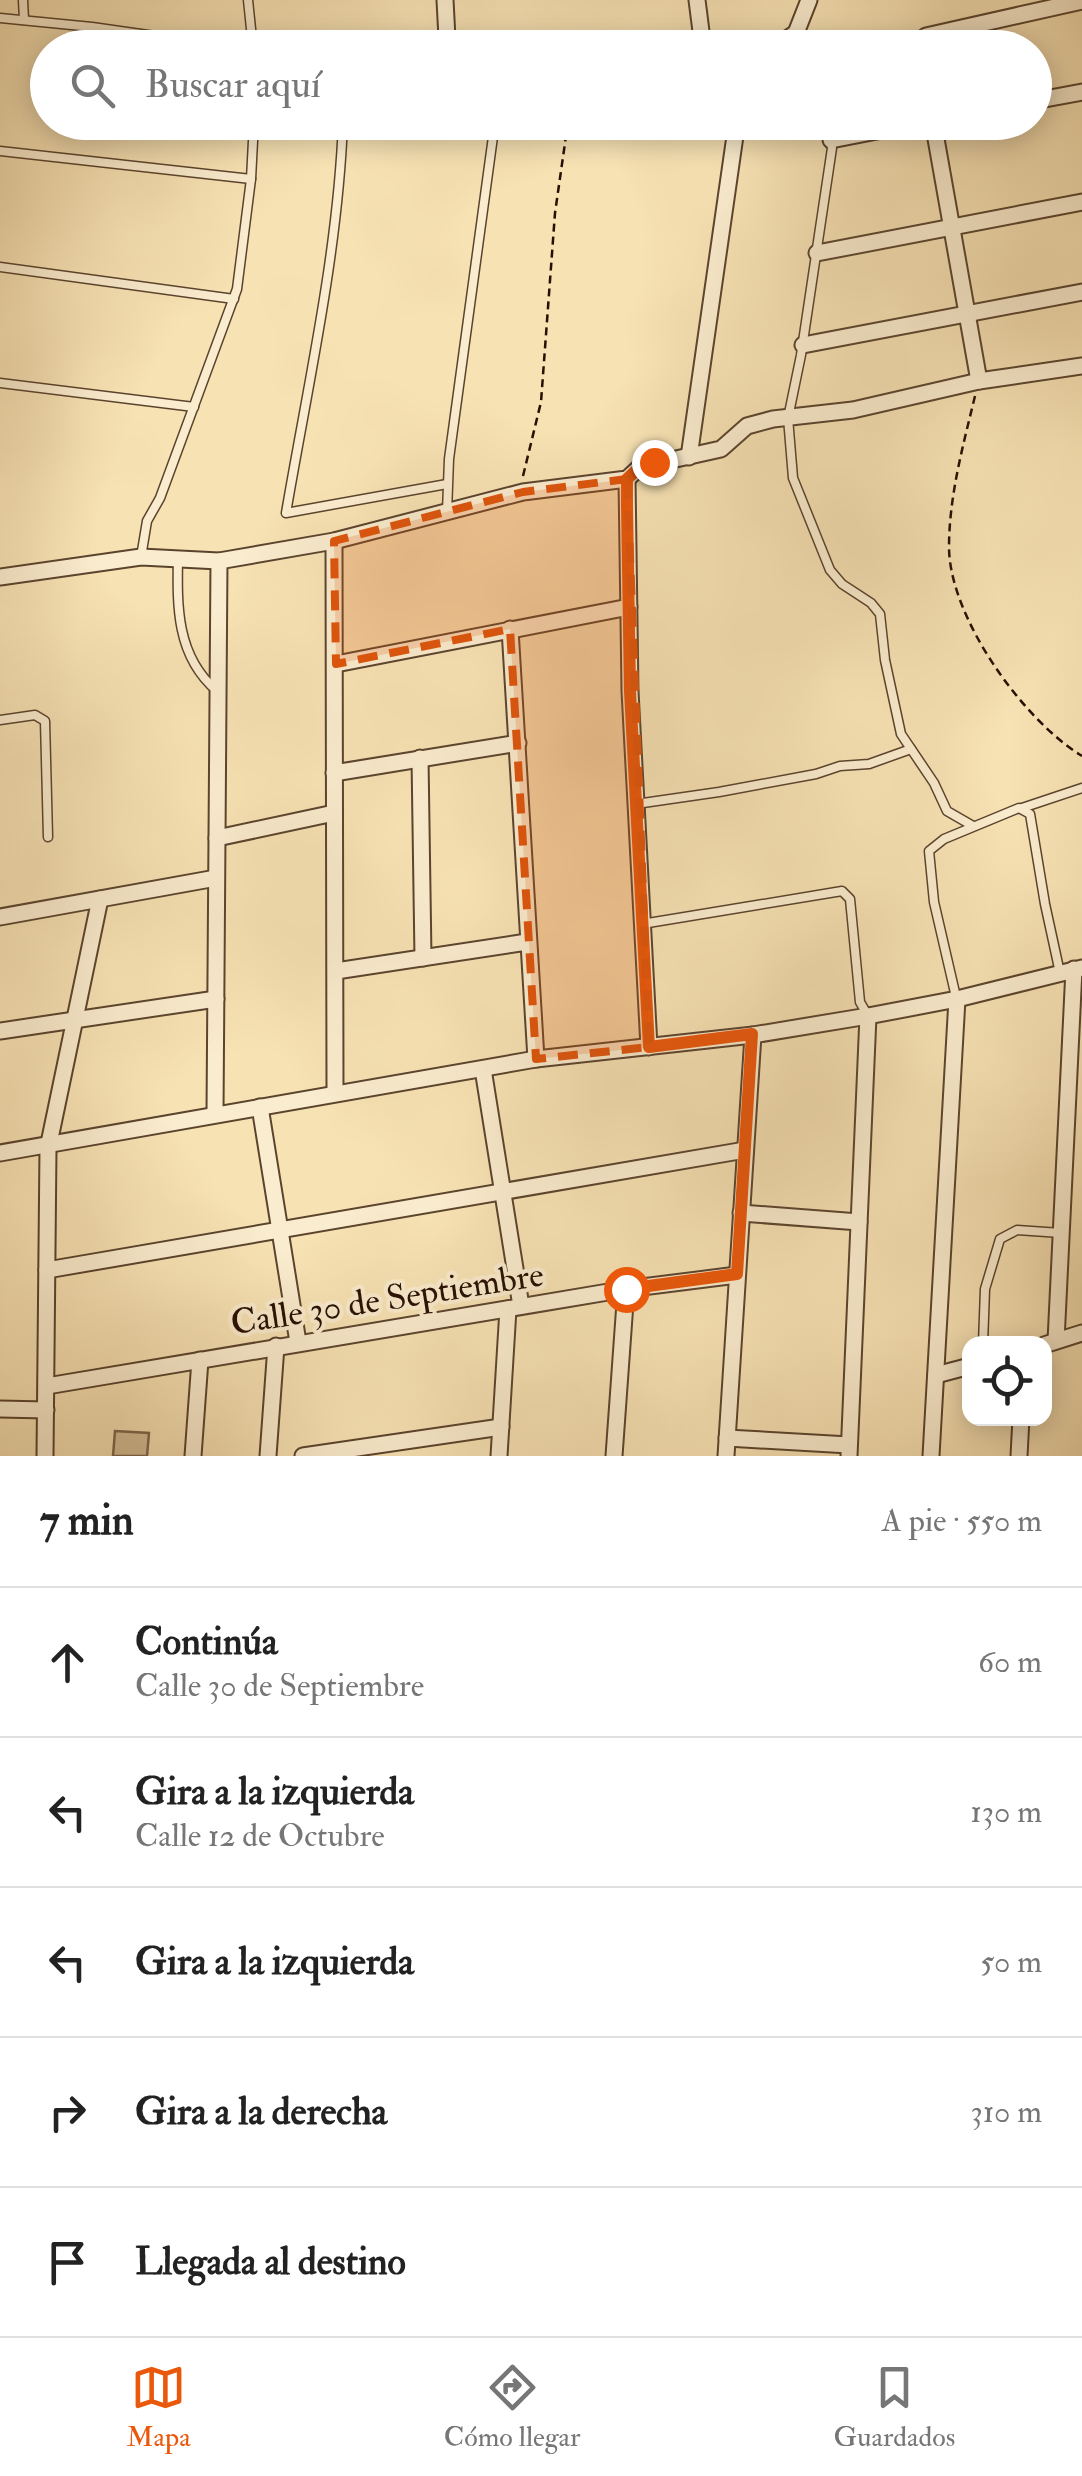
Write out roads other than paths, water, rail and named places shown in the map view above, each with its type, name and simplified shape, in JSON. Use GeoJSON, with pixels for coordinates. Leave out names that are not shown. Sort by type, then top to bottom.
{"type":"FeatureCollection","features":[{"type":"Feature","properties":{"kind":"street"},"geometry":{"type":"LineString","coordinates":[[445,0],[447,30]]}},
{"type":"Feature","properties":{"kind":"street"},"geometry":{"type":"LineString","coordinates":[[697,0],[701,30]]}},
{"type":"Feature","properties":{"kind":"street"},"geometry":{"type":"LineString","coordinates":[[798,30],[808,0]]}},
{"type":"Feature","properties":{"kind":"street"},"geometry":{"type":"LineString","coordinates":[[954,30],[1082,2]]}},
{"type":"Feature","properties":{"kind":"street"},"geometry":{"type":"LineString","coordinates":[[1052,98],[1082,92]]}},
{"type":"Feature","properties":{"kind":"street"},"geometry":{"type":"LineString","coordinates":[[689,457],[734,140]]}},
{"type":"Feature","properties":{"kind":"street"},"geometry":{"type":"LineString","coordinates":[[936,140],[979,382]]}},
{"type":"Feature","properties":{"kind":"street"},"geometry":{"type":"LineString","coordinates":[[817,252],[1082,202]]}},
{"type":"Feature","properties":{"kind":"street"},"geometry":{"type":"LineString","coordinates":[[803,344],[1082,292]]}},
{"type":"Feature","properties":{"kind":"street"},"geometry":{"type":"LineString","coordinates":[[0,576],[140,557],[219,561],[334,541],[523,492],[627,479],[640,467],[721,449],[747,426],[1082,366]]}},
{"type":"Feature","properties":{"kind":"street"},"geometry":{"type":"LineString","coordinates":[[627,479],[636,804],[649,1047]]}},
{"type":"Feature","properties":{"kind":"street"},"geometry":{"type":"LineString","coordinates":[[334,541],[335,1093]]}},
{"type":"Feature","properties":{"kind":"street"},"geometry":{"type":"LineString","coordinates":[[215,1114],[219,561]]}},
{"type":"Feature","properties":{"kind":"street"},"geometry":{"type":"LineString","coordinates":[[336,664],[630,607]]}},
{"type":"Feature","properties":{"kind":"street"},"geometry":{"type":"LineString","coordinates":[[510,629],[536,1059]]}},
{"type":"Feature","properties":{"kind":"street"},"geometry":{"type":"LineString","coordinates":[[334,773],[518,743]]}},
{"type":"Feature","properties":{"kind":"street"},"geometry":{"type":"LineString","coordinates":[[420,758],[422,958]]}},
{"type":"Feature","properties":{"kind":"street"},"geometry":{"type":"LineString","coordinates":[[217,838],[334,813]]}},
{"type":"Feature","properties":{"kind":"street"},"geometry":{"type":"LineString","coordinates":[[0,917],[216,878]]}},
{"type":"Feature","properties":{"kind":"street"},"geometry":{"type":"LineString","coordinates":[[46,1456],[48,1148],[100,899]]}},
{"type":"Feature","properties":{"kind":"street"},"geometry":{"type":"LineString","coordinates":[[336,971],[527,942]]}},
{"type":"Feature","properties":{"kind":"street"},"geometry":{"type":"LineString","coordinates":[[0,1154],[536,1059],[868,1016],[956,1000],[1072,970],[1063,1233],[1051,1336]]}},
{"type":"Feature","properties":{"kind":"street"},"geometry":{"type":"LineString","coordinates":[[0,1031],[216,999]]}},
{"type":"Feature","properties":{"kind":"street"},"geometry":{"type":"LineString","coordinates":[[931,1456],[956,1000]]}},
{"type":"Feature","properties":{"kind":"street"},"geometry":{"type":"LineString","coordinates":[[727,1438],[848,1451],[868,1016]]}},
{"type":"Feature","properties":{"kind":"street"},"geometry":{"type":"LineString","coordinates":[[726,1456],[752,1034]]}},
{"type":"Feature","properties":{"kind":"street"},"geometry":{"type":"LineString","coordinates":[[483,1068],[515,1308],[499,1456]]}},
{"type":"Feature","properties":{"kind":"street"},"geometry":{"type":"LineString","coordinates":[[260,1107],[298,1342]]}},
{"type":"Feature","properties":{"kind":"street"},"geometry":{"type":"LineString","coordinates":[[47,1270],[744,1150]]}},
{"type":"Feature","properties":{"kind":"street"},"geometry":{"type":"LineString","coordinates":[[741,1213],[858,1222]]}},
{"type":"Feature","properties":{"kind":"street","name":"Calle 30 de Septiembre"},"geometry":{"type":"LineString","coordinates":[[47,1386],[298,1342],[737,1274]]}},
{"type":"Feature","properties":{"kind":"street"},"geometry":{"type":"LineString","coordinates":[[614,1456],[626,1289]]}},
{"type":"Feature","properties":{"kind":"street"},"geometry":{"type":"LineString","coordinates":[[1052,1342],[1082,1334]]}},
{"type":"Feature","properties":{"kind":"street"},"geometry":{"type":"LineString","coordinates":[[268,1456],[276,1346]]}},
{"type":"Feature","properties":{"kind":"street"},"geometry":{"type":"LineString","coordinates":[[193,1456],[200,1360]]}},
{"type":"Feature","properties":{"kind":"street"},"geometry":{"type":"LineString","coordinates":[[936,1375],[962,1368]]}},
{"type":"Feature","properties":{"kind":"street"},"geometry":{"type":"LineString","coordinates":[[0,1409],[46,1410]]}},
{"type":"Feature","properties":{"kind":"street"},"geometry":{"type":"LineString","coordinates":[[1019,1456],[1021,1426]]}},
{"type":"Feature","properties":{"kind":"street"},"geometry":{"type":"LineString","coordinates":[[303,1456],[384,1450],[501,1428]]}},
{"type":"Feature","properties":{"kind":"lane"},"geometry":{"type":"LineString","coordinates":[[23,0],[24,20]]}},
{"type":"Feature","properties":{"kind":"lane"},"geometry":{"type":"LineString","coordinates":[[248,0],[251,30]]}},
{"type":"Feature","properties":{"kind":"lane"},"geometry":{"type":"LineString","coordinates":[[0,18],[101,30]]}},
{"type":"Feature","properties":{"kind":"lane"},"geometry":{"type":"LineString","coordinates":[[140,557],[148,521],[234,299],[252,180],[253,140]]}},
{"type":"Feature","properties":{"kind":"lane"},"geometry":{"type":"LineString","coordinates":[[343,140],[324,290],[286,513],[447,484]]}},
{"type":"Feature","properties":{"kind":"lane"},"geometry":{"type":"LineString","coordinates":[[447,512],[447,484],[493,140]]}},
{"type":"Feature","properties":{"kind":"lane"},"geometry":{"type":"LineString","coordinates":[[832,140],[803,344],[788,418],[792,478],[836,578],[871,603],[882,619],[897,723],[910,750],[948,811],[972,826]]}},
{"type":"Feature","properties":{"kind":"lane"},"geometry":{"type":"LineString","coordinates":[[0,151],[252,180]]}},
{"type":"Feature","properties":{"kind":"lane"},"geometry":{"type":"LineString","coordinates":[[0,267],[234,299]]}},
{"type":"Feature","properties":{"kind":"lane"},"geometry":{"type":"LineString","coordinates":[[0,384],[194,407]]}},
{"type":"Feature","properties":{"kind":"lane"},"geometry":{"type":"LineString","coordinates":[[178,557],[178,616],[182,635],[192,660],[220,694]]}},
{"type":"Feature","properties":{"kind":"lane"},"geometry":{"type":"LineString","coordinates":[[0,720],[35,715],[45,721],[48,836]]}},
{"type":"Feature","properties":{"kind":"lane"},"geometry":{"type":"LineString","coordinates":[[636,804],[869,764],[910,750]]}},
{"type":"Feature","properties":{"kind":"lane"},"geometry":{"type":"LineString","coordinates":[[956,1000],[944,954],[928,856],[931,849],[972,826],[1082,788]]}},
{"type":"Feature","properties":{"kind":"lane"},"geometry":{"type":"LineString","coordinates":[[1022,808],[1030,814],[1044,904],[1072,970]]}},
{"type":"Feature","properties":{"kind":"lane"},"geometry":{"type":"LineString","coordinates":[[642,924],[842,890],[850,900],[860,1002],[868,1016]]}},
{"type":"Feature","properties":{"kind":"lane"},"geometry":{"type":"LineString","coordinates":[[982,1336],[984,1289],[1000,1239],[1018,1230],[1063,1233]]}}]}
